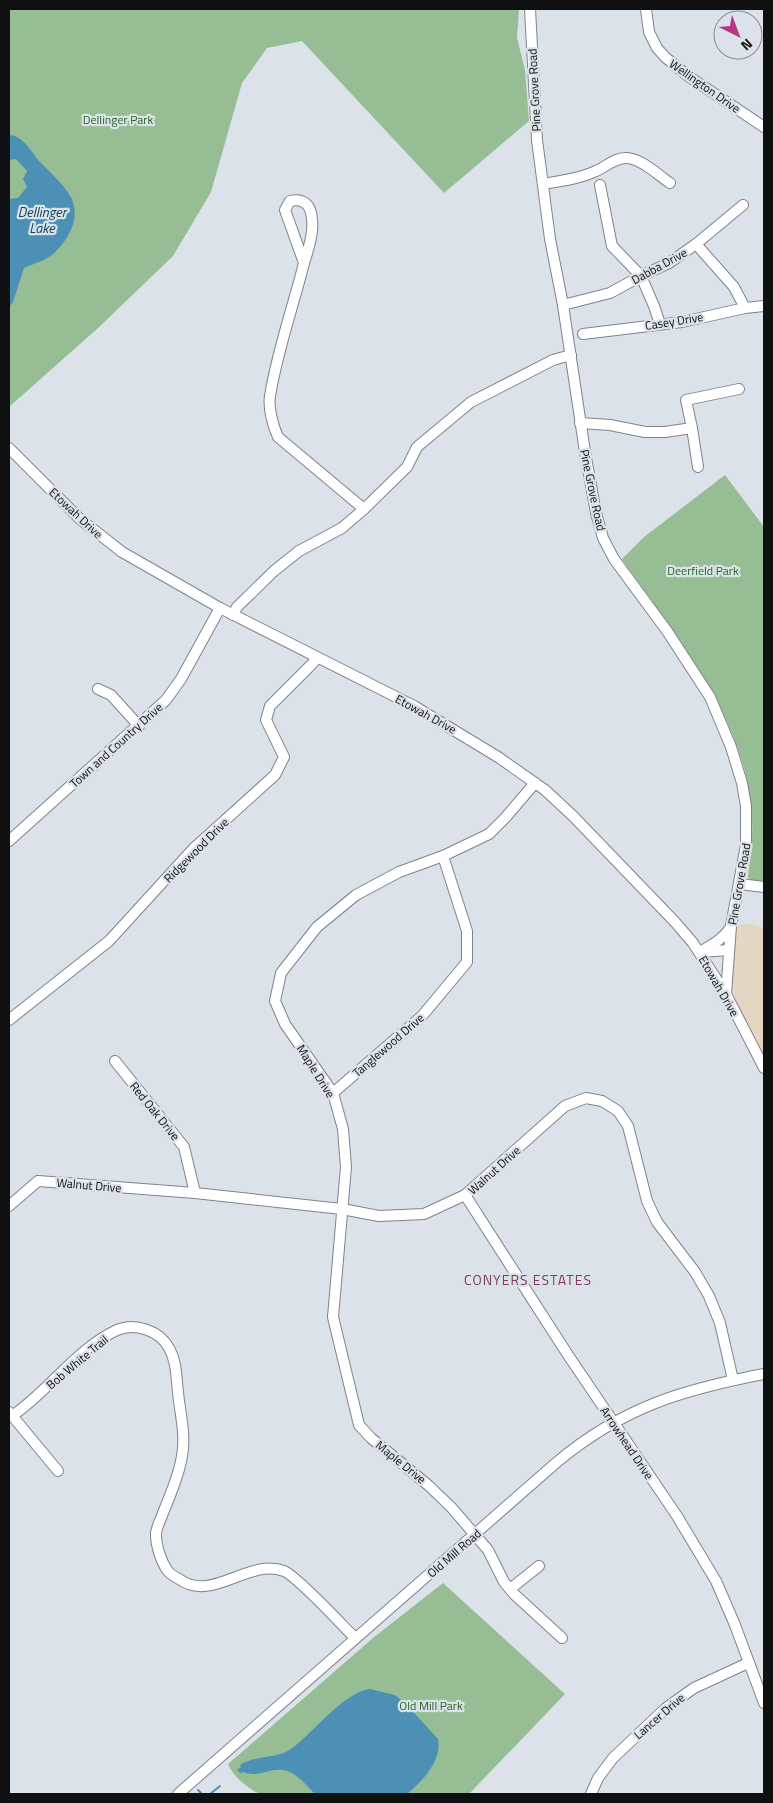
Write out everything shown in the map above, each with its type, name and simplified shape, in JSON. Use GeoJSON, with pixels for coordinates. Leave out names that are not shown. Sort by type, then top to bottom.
{"type":"FeatureCollection","features":[{"type":"Feature","properties":{"kind":"street","name":"Pine Grove Road"},"geometry":{"type":"LineString","coordinates":[[530,9],[537,140],[550,239],[563,305],[580,423],[596,513],[604,538],[614,559],[667,631],[706,689],[731,747],[742,783],[746,806],[746,845],[731,926],[726,994]]}},
{"type":"Feature","properties":{"kind":"street","name":"Wellington Drive"},"geometry":{"type":"LineString","coordinates":[[646,9],[649,32],[657,48],[665,57],[688,76],[764,128]]}},
{"type":"Feature","properties":{"kind":"street"},"geometry":{"type":"LineString","coordinates":[[543,184],[595,172],[620,158],[638,161],[670,183]]}},
{"type":"Feature","properties":{"kind":"street"},"geometry":{"type":"LineString","coordinates":[[600,185],[612,246],[641,276],[660,324]]}},
{"type":"Feature","properties":{"kind":"street"},"geometry":{"type":"LineString","coordinates":[[304,263],[285,210],[290,201],[298,199],[304,201],[309,207],[313,221],[304,263],[280,349],[270,399],[274,428],[278,437],[364,509]]}},
{"type":"Feature","properties":{"kind":"street","name":"Dabba Drive"},"geometry":{"type":"LineString","coordinates":[[563,305],[610,293],[669,263],[696,244],[743,205]]}},
{"type":"Feature","properties":{"kind":"street"},"geometry":{"type":"LineString","coordinates":[[696,244],[734,286],[745,308]]}},
{"type":"Feature","properties":{"kind":"street","name":"Casey Drive"},"geometry":{"type":"LineString","coordinates":[[583,334],[682,322],[745,308],[764,306]]}},
{"type":"Feature","properties":{"kind":"street"},"geometry":{"type":"LineString","coordinates":[[233,615],[237,607],[274,571],[299,551],[342,528],[364,509],[407,467],[417,447],[471,402],[553,360],[571,355]]}},
{"type":"Feature","properties":{"kind":"street"},"geometry":{"type":"LineString","coordinates":[[698,467],[686,400],[740,389]]}},
{"type":"Feature","properties":{"kind":"street"},"geometry":{"type":"LineString","coordinates":[[580,423],[610,424],[645,432],[665,432],[692,428]]}},
{"type":"Feature","properties":{"kind":"street","name":"Etowah Drive"},"geometry":{"type":"LineString","coordinates":[[9,448],[62,503],[106,541],[130,558],[233,615],[414,706],[492,753],[535,783],[574,816],[682,929],[700,952],[726,994],[764,1068]]}},
{"type":"Feature","properties":{"kind":"street","name":"Town and Country Drive"},"geometry":{"type":"LineString","coordinates":[[9,841],[160,707],[174,690],[220,608]]}},
{"type":"Feature","properties":{"kind":"street","name":"Ridgewood Drive"},"geometry":{"type":"LineString","coordinates":[[9,1020],[109,941],[193,849],[275,775],[284,758],[266,720],[270,706],[317,658]]}},
{"type":"Feature","properties":{"kind":"street"},"geometry":{"type":"LineString","coordinates":[[98,689],[111,695],[139,726]]}},
{"type":"Feature","properties":{"kind":"street","name":"Maple Drive"},"geometry":{"type":"LineString","coordinates":[[535,783],[494,829],[476,841],[443,856],[399,872],[356,895],[317,927],[281,973],[275,1001],[285,1024],[333,1093],[343,1129],[346,1167],[333,1317],[359,1425],[371,1438],[439,1494],[493,1557],[504,1582],[562,1638]]}},
{"type":"Feature","properties":{"kind":"street","name":"Tanglewood Drive"},"geometry":{"type":"LineString","coordinates":[[333,1093],[422,1016],[467,962],[468,932],[443,856]]}},
{"type":"Feature","properties":{"kind":"street"},"geometry":{"type":"LineString","coordinates":[[740,884],[764,887]]}},
{"type":"Feature","properties":{"kind":"street"},"geometry":{"type":"LineString","coordinates":[[700,952],[721,940],[731,926]]}},
{"type":"Feature","properties":{"kind":"street"},"geometry":{"type":"LineString","coordinates":[[700,952],[729,950]]}},
{"type":"Feature","properties":{"kind":"street","name":"Red Oak Drive"},"geometry":{"type":"LineString","coordinates":[[115,1061],[184,1147],[195,1193]]}},
{"type":"Feature","properties":{"kind":"street","name":"Walnut Drive"},"geometry":{"type":"LineString","coordinates":[[9,1206],[38,1180],[195,1193],[342,1209],[379,1216],[424,1214],[465,1195],[565,1106],[586,1098],[602,1101],[618,1111],[628,1126],[647,1201],[657,1222],[695,1272],[709,1296],[720,1323],[733,1380]]}},
{"type":"Feature","properties":{"kind":"street","name":"Arrowhead Drive"},"geometry":{"type":"LineString","coordinates":[[465,1195],[568,1355],[677,1516],[716,1581],[735,1625],[764,1704]]}},
{"type":"Feature","properties":{"kind":"street","name":"Bob White Trail"},"geometry":{"type":"LineString","coordinates":[[11,1414],[26,1407],[76,1359],[105,1336],[128,1327],[144,1329],[159,1336],[169,1348],[177,1371],[184,1436],[178,1476],[156,1533],[159,1553],[168,1572],[184,1583],[212,1586],[255,1570],[284,1571],[300,1584],[355,1638]]}},
{"type":"Feature","properties":{"kind":"street","name":"Old Mill Road"},"geometry":{"type":"LineString","coordinates":[[178,1794],[570,1451],[613,1422],[659,1401],[733,1380],[764,1374]]}},
{"type":"Feature","properties":{"kind":"street"},"geometry":{"type":"LineString","coordinates":[[11,1414],[58,1471]]}},
{"type":"Feature","properties":{"kind":"street"},"geometry":{"type":"LineString","coordinates":[[510,1589],[539,1566]]}},
{"type":"Feature","properties":{"kind":"street","name":"Lancer Drive"},"geometry":{"type":"LineString","coordinates":[[591,1794],[598,1778],[613,1758],[666,1708],[694,1688],[748,1663]]}},
{"type":"Feature","properties":{"kind":"shaded area"},"geometry":{"type":"Polygon","coordinates":[[[750,924],[764,928],[764,1061],[736,1003],[730,984],[733,939],[736,929],[738,925],[750,924]]]}},
{"type":"Feature","properties":{"kind":"green space","name":"Dellinger Park"},"geometry":{"type":"Polygon","coordinates":[[[9,9],[519,9],[517,38],[525,70],[529,121],[444,193],[302,41],[267,48],[242,83],[211,192],[173,256],[98,328],[9,407],[9,9]]]}},
{"type":"Feature","properties":{"kind":"green space","name":"Deerfield Park"},"geometry":{"type":"Polygon","coordinates":[[[725,475],[764,527],[764,882],[751,881],[748,877],[752,820],[748,784],[738,749],[724,715],[686,650],[622,559],[644,537],[725,475]]]}},
{"type":"Feature","properties":{"kind":"green space","name":"Old Mill Park"},"geometry":{"type":"Polygon","coordinates":[[[443,1583],[565,1694],[469,1794],[259,1794],[237,1778],[228,1764],[373,1638],[443,1583]]]}},
{"type":"Feature","properties":{"kind":"water","name":"Dellinger Lake"},"geometry":{"type":"Polygon","coordinates":[[[9,135],[23,141],[59,181],[69,194],[75,210],[69,235],[58,249],[46,259],[24,268],[13,302],[9,307],[9,199],[18,198],[27,187],[23,179],[27,171],[16,159],[9,160],[9,135]]]}},
{"type":"Feature","properties":{"kind":"water"},"geometry":{"type":"Polygon","coordinates":[[[370,1689],[395,1695],[406,1704],[438,1739],[437,1755],[434,1763],[419,1783],[407,1794],[315,1794],[301,1779],[288,1771],[278,1770],[249,1774],[240,1773],[237,1770],[241,1767],[240,1765],[246,1762],[291,1749],[339,1705],[360,1692],[370,1689]]]}},
{"type":"Feature","properties":{"kind":"waterway"},"geometry":{"type":"LineString","coordinates":[[210,1794],[220,1786]]}},
{"type":"Feature","properties":{"kind":"waterway"},"geometry":{"type":"LineString","coordinates":[[198,1790],[202,1794]]}},
{"type":"Feature","properties":{"kind":"district","name":"CONYERS ESTATES"},"geometry":{"type":"Point","coordinates":[528,1279]}}]}
